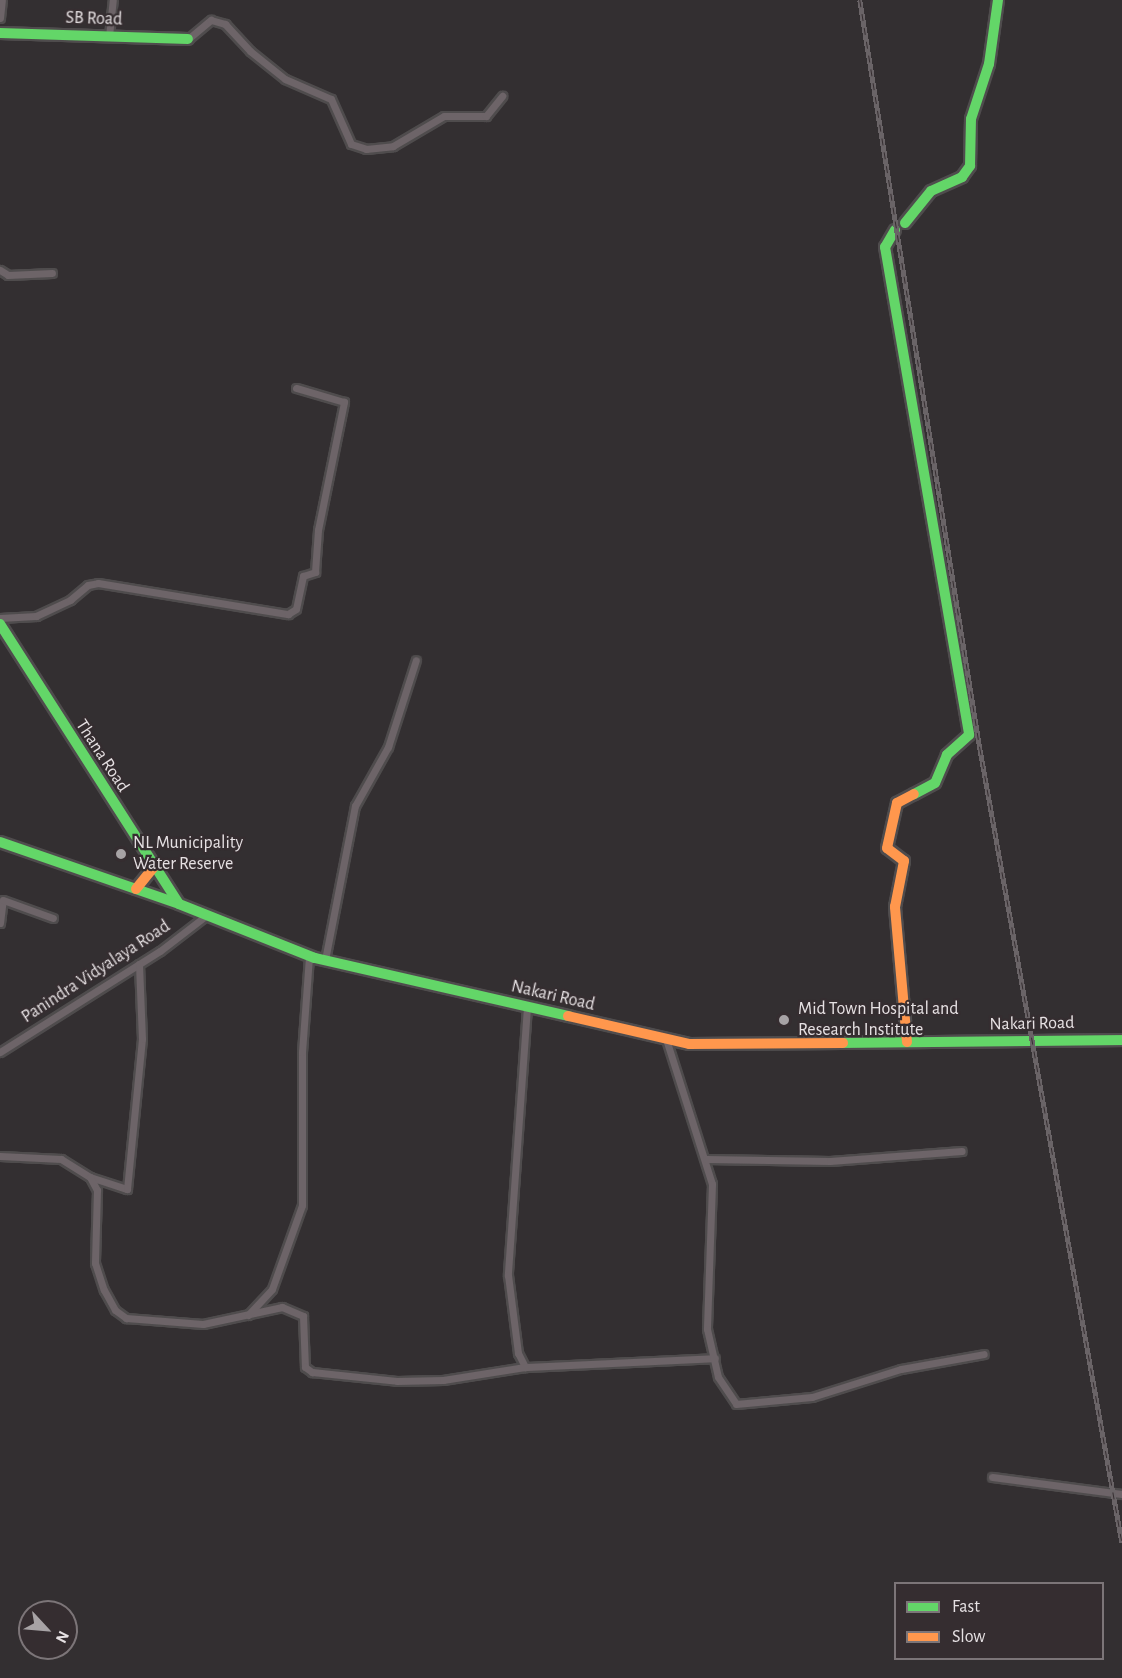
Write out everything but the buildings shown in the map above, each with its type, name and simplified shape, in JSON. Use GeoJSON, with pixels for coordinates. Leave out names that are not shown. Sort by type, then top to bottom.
{"type":"FeatureCollection","features":[{"type":"Feature","properties":{"kind":"street"},"geometry":{"type":"LineString","coordinates":[[0,18],[2,0]]}},
{"type":"Feature","properties":{"kind":"street"},"geometry":{"type":"LineString","coordinates":[[109,36],[114,0]]}},
{"type":"Feature","properties":{"kind":"street"},"geometry":{"type":"LineString","coordinates":[[905,223],[931,191],[962,177],[970,166],[971,119],[989,64],[998,0]]}},
{"type":"Feature","properties":{"kind":"street"},"geometry":{"type":"LineString","coordinates":[[188,39],[211,20],[225,24],[250,51],[285,79],[331,99],[351,144],[366,149],[393,146],[444,116],[486,116],[502,96]]}},
{"type":"Feature","properties":{"kind":"street","name":"SB Road"},"geometry":{"type":"LineString","coordinates":[[0,33],[188,39]]}},
{"type":"Feature","properties":{"kind":"street"},"geometry":{"type":"LineString","coordinates":[[895,230],[885,247],[969,735],[947,755],[935,783],[897,804],[892,815],[887,848],[904,861],[895,907],[907,1042]]}},
{"type":"Feature","properties":{"kind":"street"},"geometry":{"type":"LineString","coordinates":[[0,270],[8,275],[52,273]]}},
{"type":"Feature","properties":{"kind":"street"},"geometry":{"type":"LineString","coordinates":[[0,618],[36,616],[70,600],[88,585],[98,583],[288,614],[296,609],[303,576],[315,572],[318,530],[345,402],[296,388]]}},
{"type":"Feature","properties":{"kind":"street","name":"Thana Road"},"geometry":{"type":"LineString","coordinates":[[0,624],[15,653],[179,904]]}},
{"type":"Feature","properties":{"kind":"street"},"geometry":{"type":"LineString","coordinates":[[325,960],[355,806],[388,747],[416,660]]}},
{"type":"Feature","properties":{"kind":"street","name":"Nakari Road"},"geometry":{"type":"LineString","coordinates":[[0,843],[179,904],[309,956],[689,1044],[1122,1040]]}},
{"type":"Feature","properties":{"kind":"street"},"geometry":{"type":"LineString","coordinates":[[136,889],[154,867]]}},
{"type":"Feature","properties":{"kind":"street"},"geometry":{"type":"LineString","coordinates":[[0,923],[3,900],[53,918]]}},
{"type":"Feature","properties":{"kind":"street","name":"Panindra Vidyalaya Road"},"geometry":{"type":"LineString","coordinates":[[1,1051],[139,964],[207,915]]}},
{"type":"Feature","properties":{"kind":"street"},"geometry":{"type":"LineString","coordinates":[[248,1316],[272,1289],[302,1205],[302,1052],[309,956]]}},
{"type":"Feature","properties":{"kind":"street"},"geometry":{"type":"LineString","coordinates":[[0,1156],[61,1159],[90,1177],[127,1189],[142,1039],[139,964]]}},
{"type":"Feature","properties":{"kind":"street"},"geometry":{"type":"LineString","coordinates":[[525,1367],[515,1337],[508,1275],[527,1007]]}},
{"type":"Feature","properties":{"kind":"street"},"geometry":{"type":"LineString","coordinates":[[666,1039],[706,1158],[712,1184],[707,1329],[718,1377],[735,1404],[748,1406],[812,1397],[901,1369],[984,1354]]}},
{"type":"Feature","properties":{"kind":"street"},"geometry":{"type":"LineString","coordinates":[[706,1158],[831,1161],[962,1151]]}},
{"type":"Feature","properties":{"kind":"street"},"geometry":{"type":"LineString","coordinates":[[90,1177],[97,1190],[95,1263],[115,1310],[126,1318],[203,1324],[282,1307],[303,1316],[305,1367],[312,1372],[397,1381],[443,1380],[525,1367],[715,1358]]}},
{"type":"Feature","properties":{"kind":"street"},"geometry":{"type":"LineString","coordinates":[[992,1477],[1122,1494]]}},
{"type":"Feature","properties":{"kind":"railway"},"geometry":{"type":"LineString","coordinates":[[860,0],[980,748],[1122,1542]]}},
{"type":"Feature","properties":{"kind":"traffic: fast"},"geometry":{"type":"LineString","coordinates":[[905,223],[931,191],[962,177],[970,166],[971,119],[989,64],[998,0]]}},
{"type":"Feature","properties":{"kind":"traffic: fast"},"geometry":{"type":"LineString","coordinates":[[0,33],[188,39]]}},
{"type":"Feature","properties":{"kind":"traffic: fast"},"geometry":{"type":"LineString","coordinates":[[895,230],[885,247],[969,735],[947,755],[935,783],[914,794]]}},
{"type":"Feature","properties":{"kind":"traffic: fast"},"geometry":{"type":"LineString","coordinates":[[0,624],[179,904]]}},
{"type":"Feature","properties":{"kind":"traffic: fast"},"geometry":{"type":"LineString","coordinates":[[0,842],[179,904],[315,958],[568,1016]]}},
{"type":"Feature","properties":{"kind":"traffic: fast"},"geometry":{"type":"LineString","coordinates":[[843,1043],[1122,1040]]}},
{"type":"Feature","properties":{"kind":"traffic: slow"},"geometry":{"type":"LineString","coordinates":[[907,1042],[895,907],[904,861],[887,848],[897,803],[914,794]]}},
{"type":"Feature","properties":{"kind":"traffic: slow"},"geometry":{"type":"LineString","coordinates":[[136,889],[154,867]]}},
{"type":"Feature","properties":{"kind":"traffic: slow"},"geometry":{"type":"LineString","coordinates":[[568,1016],[689,1044],[843,1043]]}},
{"type":"Feature","properties":{"kind":"place","name":"NL Municipality Water Reserve"},"geometry":{"type":"Point","coordinates":[121,854]}},
{"type":"Feature","properties":{"kind":"place","name":"Mid Town Hospital and Research Institute"},"geometry":{"type":"Point","coordinates":[784,1020]}}]}
